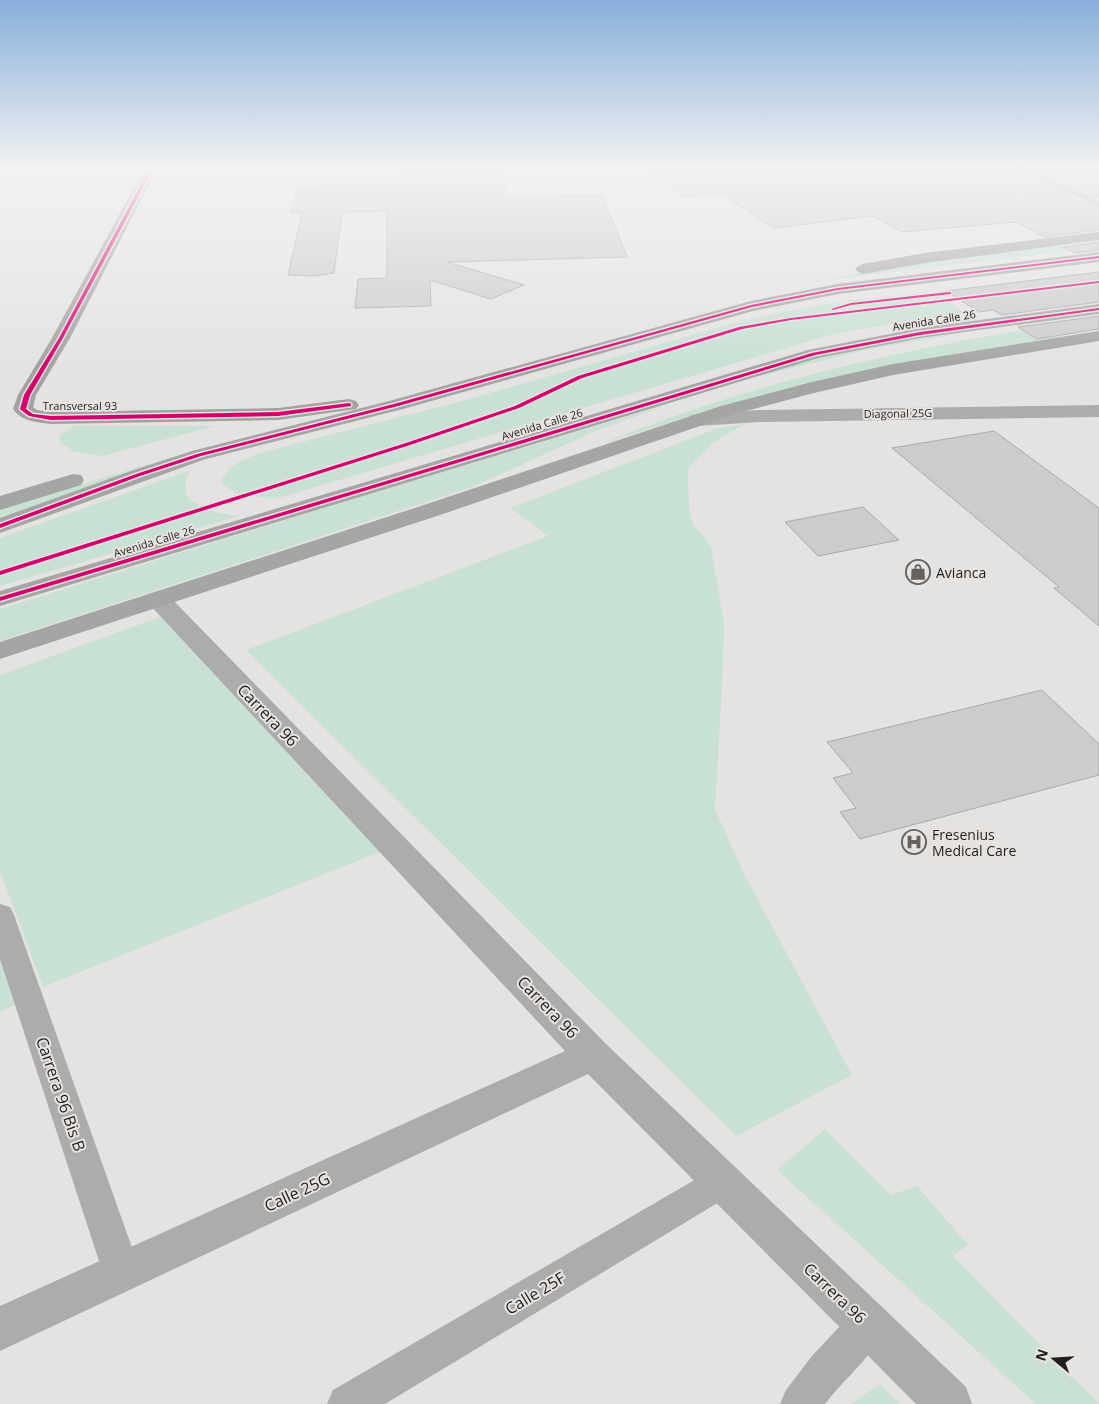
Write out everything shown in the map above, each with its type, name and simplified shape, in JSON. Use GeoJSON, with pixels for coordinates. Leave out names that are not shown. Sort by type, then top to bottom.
{"type":"FeatureCollection","features":[{"type":"Feature","properties":{"kind":"main road","name":"Transversal 93"},"geometry":{"type":"LineString","coordinates":[[115,237],[61,338],[27,395],[23,409],[31,415],[51,418],[278,414],[349,405]]}},
{"type":"Feature","properties":{"kind":"main road"},"geometry":{"type":"LineString","coordinates":[[0,503],[132,463],[838,274],[924,258],[1095,237]]}},
{"type":"Feature","properties":{"kind":"main road"},"geometry":{"type":"LineString","coordinates":[[0,526],[138,475],[199,456],[396,405],[751,306],[838,289],[1099,257]]}},
{"type":"Feature","properties":{"kind":"main road","name":"Avenida Calle 26"},"geometry":{"type":"LineString","coordinates":[[0,599],[814,354],[935,330],[1099,309]]}},
{"type":"Feature","properties":{"kind":"main road"},"geometry":{"type":"LineString","coordinates":[[0,651],[697,420],[770,398],[848,379],[1006,350],[1099,336]]}},
{"type":"Feature","properties":{"kind":"street","name":"Diagonal 25G"},"geometry":{"type":"LineString","coordinates":[[697,420],[769,415],[1099,411]]}},
{"type":"Feature","properties":{"kind":"street","name":"Carrera 96"},"geometry":{"type":"LineString","coordinates":[[158,599],[593,1055],[949,1404]]}},
{"type":"Feature","properties":{"kind":"street","name":"Carrera 96 Bis B"},"geometry":{"type":"LineString","coordinates":[[0,915],[122,1273]]}},
{"type":"Feature","properties":{"kind":"street","name":"Calle 25G"},"geometry":{"type":"LineString","coordinates":[[0,1329],[593,1055]]}},
{"type":"Feature","properties":{"kind":"street","name":"Calle 25F"},"geometry":{"type":"LineString","coordinates":[[347,1404],[722,1182]]}},
{"type":"Feature","properties":{"kind":"street"},"geometry":{"type":"LineString","coordinates":[[800,1404],[826,1370],[868,1325]]}},
{"type":"Feature","properties":{"kind":"green space"},"geometry":{"type":"Polygon","coordinates":[[[1099,238],[1099,240],[1060,245],[1070,251],[824,280],[890,266],[1099,238]]]}},
{"type":"Feature","properties":{"kind":"green space"},"geometry":{"type":"Polygon","coordinates":[[[934,292],[967,314],[913,320],[830,335],[275,499],[237,494],[221,483],[232,467],[263,452],[466,400],[730,324],[787,311],[852,300],[934,292]]]}},
{"type":"Feature","properties":{"kind":"green space"},"geometry":{"type":"Polygon","coordinates":[[[980,330],[870,349],[760,376],[755,375],[791,364],[889,341],[980,330]]]}},
{"type":"Feature","properties":{"kind":"green space"},"geometry":{"type":"Polygon","coordinates":[[[1024,330],[1038,339],[1099,331],[1099,334],[704,412],[601,444],[704,406],[810,375],[916,350],[1024,330]]]}},
{"type":"Feature","properties":{"kind":"green space"},"geometry":{"type":"Polygon","coordinates":[[[670,404],[593,432],[472,487],[0,641],[0,609],[363,496],[670,404]]]}},
{"type":"Feature","properties":{"kind":"green space"},"geometry":{"type":"Polygon","coordinates":[[[745,424],[714,442],[688,469],[689,508],[692,523],[711,547],[724,623],[715,809],[744,874],[852,1075],[736,1136],[246,650],[548,536],[510,508],[718,428],[745,424]]]}},
{"type":"Feature","properties":{"kind":"green space"},"geometry":{"type":"Polygon","coordinates":[[[73,426],[215,426],[103,456],[73,451],[60,442],[60,435],[73,426]]]}},
{"type":"Feature","properties":{"kind":"green space"},"geometry":{"type":"Polygon","coordinates":[[[215,444],[0,519],[0,509],[215,444]]]}},
{"type":"Feature","properties":{"kind":"green space"},"geometry":{"type":"Polygon","coordinates":[[[191,470],[185,484],[188,498],[212,511],[239,516],[0,586],[0,538],[191,470]]]}},
{"type":"Feature","properties":{"kind":"green space"},"geometry":{"type":"Polygon","coordinates":[[[171,613],[394,846],[43,987],[0,871],[0,675],[171,613]]]}},
{"type":"Feature","properties":{"kind":"green space"},"geometry":{"type":"Polygon","coordinates":[[[0,956],[16,1005],[0,1011],[0,956]]]}},
{"type":"Feature","properties":{"kind":"green space"},"geometry":{"type":"Polygon","coordinates":[[[825,1129],[891,1195],[917,1186],[968,1245],[953,1256],[1099,1404],[1036,1404],[777,1170],[825,1129]]]}},
{"type":"Feature","properties":{"kind":"green space"},"geometry":{"type":"Polygon","coordinates":[[[880,1384],[900,1404],[851,1404],[880,1384]]]}},
{"type":"Feature","properties":{"kind":"building"},"geometry":{"type":"Polygon","coordinates":[[[297,237],[339,237],[334,273],[314,276],[288,275],[297,237]]]}},
{"type":"Feature","properties":{"kind":"building"},"geometry":{"type":"Polygon","coordinates":[[[387,237],[619,237],[627,257],[447,262],[524,285],[491,299],[430,280],[431,306],[355,308],[358,279],[387,278],[387,237]]]}},
{"type":"Feature","properties":{"kind":"building"},"geometry":{"type":"Polygon","coordinates":[[[1099,242],[1099,250],[1075,253],[1063,247],[1099,242]]]}},
{"type":"Feature","properties":{"kind":"building"},"geometry":{"type":"Polygon","coordinates":[[[1099,272],[1099,302],[1001,315],[993,310],[979,312],[946,291],[1099,272]]]}},
{"type":"Feature","properties":{"kind":"building"},"geometry":{"type":"Polygon","coordinates":[[[1099,316],[1099,329],[1037,339],[1018,327],[1099,316]]]}},
{"type":"Feature","properties":{"kind":"building"},"geometry":{"type":"Polygon","coordinates":[[[994,431],[1099,508],[1099,626],[1054,588],[1059,587],[892,448],[994,431]]]}},
{"type":"Feature","properties":{"kind":"building"},"geometry":{"type":"Polygon","coordinates":[[[863,507],[899,540],[818,556],[785,522],[863,507]]]}},
{"type":"Feature","properties":{"kind":"building"},"geometry":{"type":"Polygon","coordinates":[[[1042,690],[1099,744],[1099,775],[860,839],[840,812],[856,808],[833,778],[853,773],[827,742],[1042,690]]]}},
{"type":"Feature","properties":{"kind":"cycle path"},"geometry":{"type":"LineString","coordinates":[[115,237],[61,338],[27,395],[23,409],[31,415],[51,418],[278,414],[349,405]]}},
{"type":"Feature","properties":{"kind":"cycle path"},"geometry":{"type":"LineString","coordinates":[[0,526],[138,475],[199,455],[396,405],[751,306],[838,289],[1099,257]]}},
{"type":"Feature","properties":{"kind":"cycle path"},"geometry":{"type":"LineString","coordinates":[[0,573],[408,444],[517,407],[580,377],[741,328],[791,319],[1099,282]]}},
{"type":"Feature","properties":{"kind":"cycle path"},"geometry":{"type":"LineString","coordinates":[[833,309],[851,304],[949,293]]}},
{"type":"Feature","properties":{"kind":"cycle path"},"geometry":{"type":"LineString","coordinates":[[0,599],[814,354],[920,333],[1099,309]]}},
{"type":"Feature","properties":{"kind":"place","name":"Avianca"},"geometry":{"type":"Point","coordinates":[918,572]}},
{"type":"Feature","properties":{"kind":"place","name":"Fresenius Medical Care"},"geometry":{"type":"Point","coordinates":[914,842]}}]}
